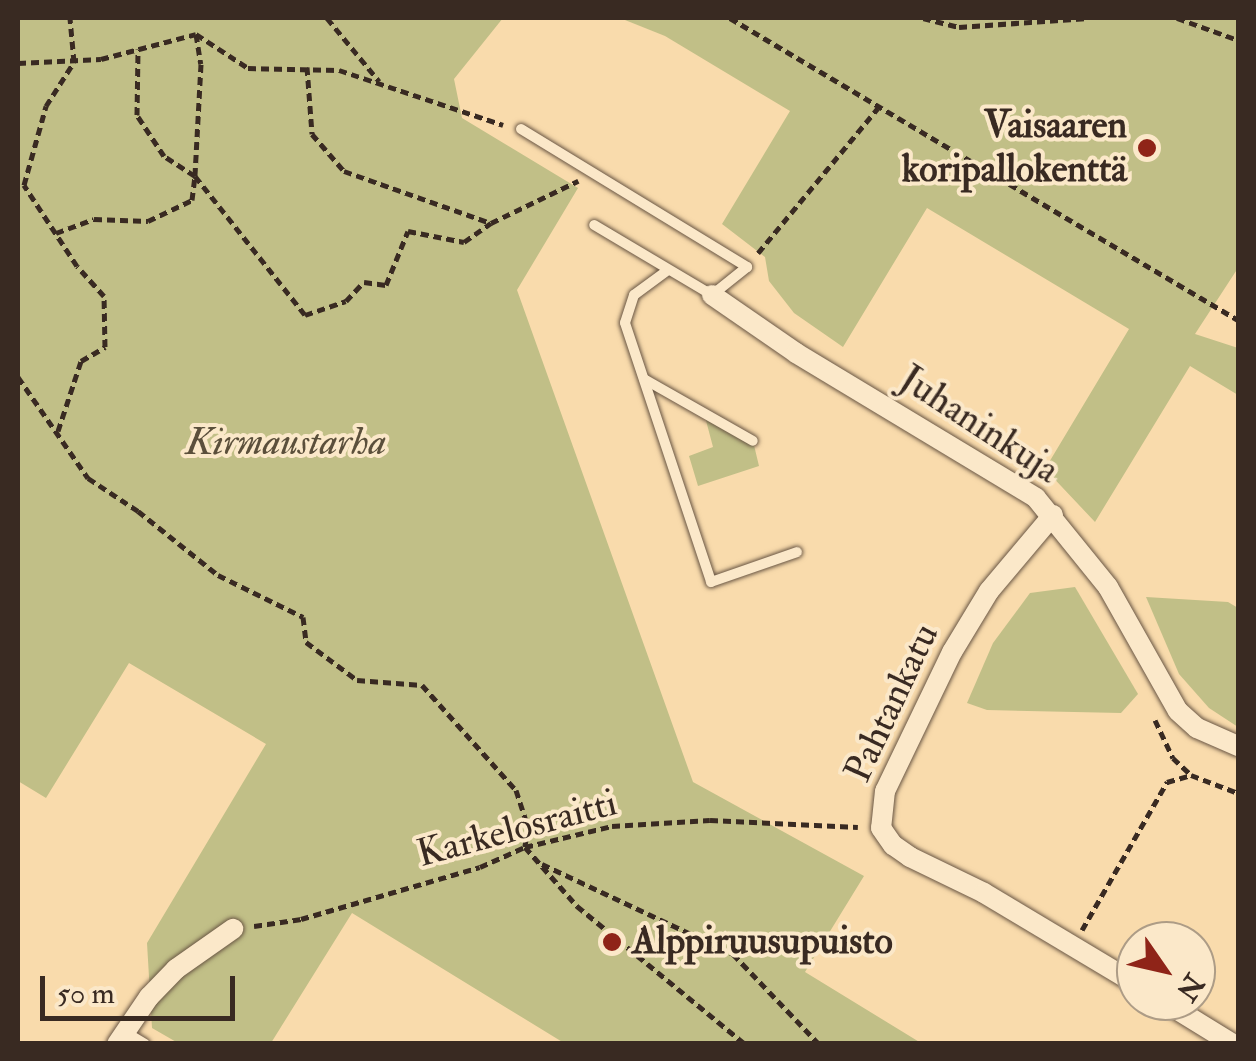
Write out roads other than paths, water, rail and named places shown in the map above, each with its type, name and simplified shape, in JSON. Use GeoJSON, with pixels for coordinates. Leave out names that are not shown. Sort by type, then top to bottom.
{"type":"FeatureCollection","features":[{"type":"Feature","properties":{"kind":"street","name":"Juhaninkuja"},"geometry":{"type":"LineString","coordinates":[[712,294],[796,353],[1010,480],[1053,515],[1128,617],[1178,711],[1220,740],[1238,746]]}},
{"type":"Feature","properties":{"kind":"street","name":"Pahtankatu"},"geometry":{"type":"LineString","coordinates":[[1053,515],[989,591],[952,652],[885,791],[881,828],[893,845],[910,856],[984,893],[1116,972]]}},
{"type":"Feature","properties":{"kind":"street"},"geometry":{"type":"LineString","coordinates":[[120,1037],[176,969],[233,929]]}},
{"type":"Feature","properties":{"kind":"street"},"geometry":{"type":"LineString","coordinates":[[1196,1021],[1234,1044]]}},
{"type":"Feature","properties":{"kind":"lane"},"geometry":{"type":"LineString","coordinates":[[521,128],[746,267],[712,294],[594,225]]}},
{"type":"Feature","properties":{"kind":"lane"},"geometry":{"type":"LineString","coordinates":[[668,270],[634,295],[625,323],[712,582],[796,552]]}},
{"type":"Feature","properties":{"kind":"lane"},"geometry":{"type":"LineString","coordinates":[[644,378],[753,441]]}},
{"type":"Feature","properties":{"kind":"lane"},"geometry":{"type":"LineString","coordinates":[[120,1037],[145,1044]]}},
{"type":"Feature","properties":{"kind":"place","name":"Vaisaaren koripallokenttä"},"geometry":{"type":"Point","coordinates":[1147,148]}},
{"type":"Feature","properties":{"kind":"place","name":"Alppiruusupuisto"},"geometry":{"type":"Point","coordinates":[612,942]}},
{"type":"Feature","properties":{"kind":"park label","name":"Kirmaustarha"},"geometry":{"type":"Point","coordinates":[286,443]}}]}
